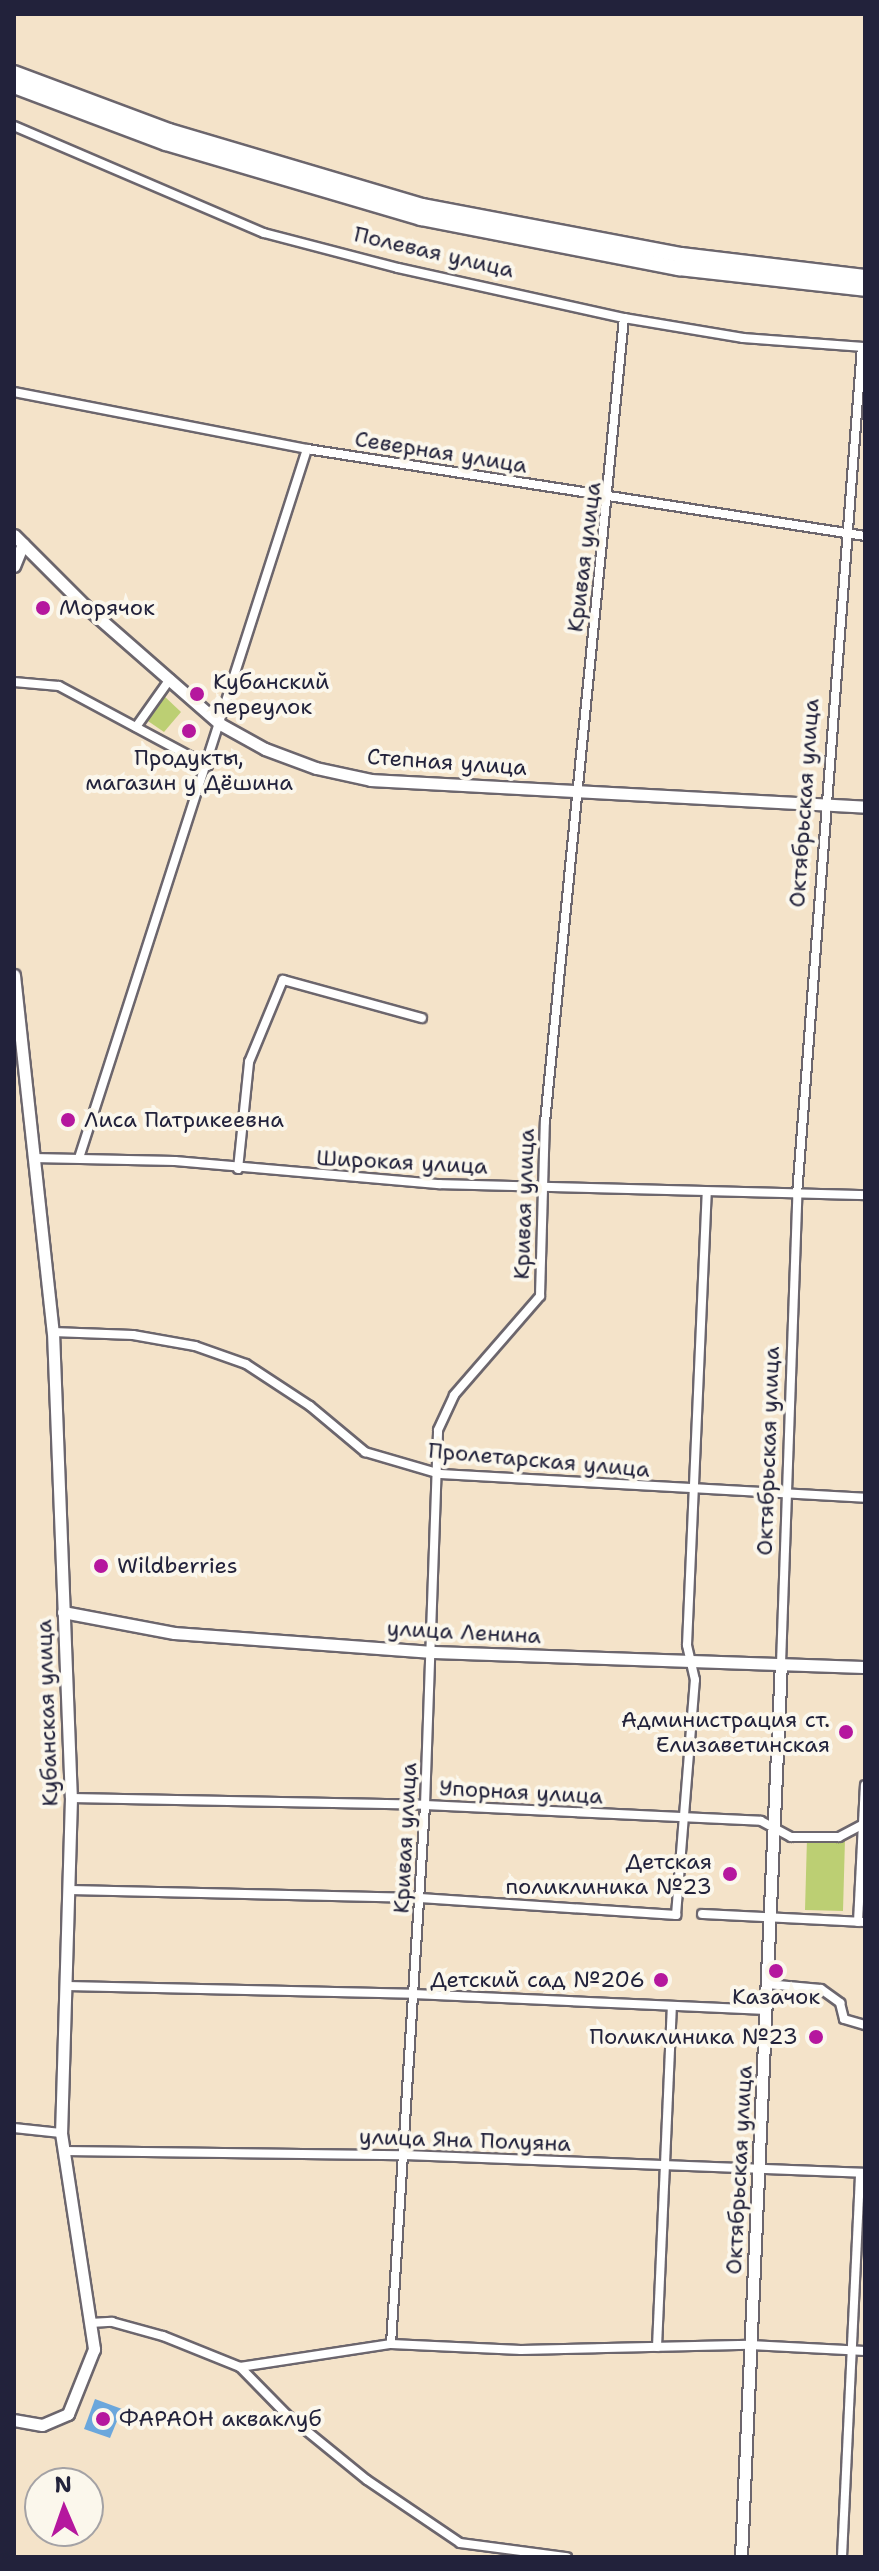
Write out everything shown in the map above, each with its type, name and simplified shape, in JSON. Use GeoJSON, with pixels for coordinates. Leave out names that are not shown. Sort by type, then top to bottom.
{"type":"FeatureCollection","features":[{"type":"Feature","properties":{"kind":"highway","name":"Полевая улица"},"geometry":{"type":"LineString","coordinates":[[14,73],[198,141],[422,206],[681,255],[865,277]]}},
{"type":"Feature","properties":{"kind":"highway","name":"Полевая улица"},"geometry":{"type":"LineString","coordinates":[[14,86],[166,143],[421,218],[679,268],[865,289]]}},
{"type":"Feature","properties":{"kind":"street","name":"Полевая улица"},"geometry":{"type":"LineString","coordinates":[[14,126],[264,233],[624,318],[743,338],[864,347]]}},
{"type":"Feature","properties":{"kind":"street","name":"Кривая улица"},"geometry":{"type":"LineString","coordinates":[[391,2344],[425,1805],[440,1474],[438,1430],[443,1412],[540,1296],[543,1186],[574,790],[609,497],[624,318]]}},
{"type":"Feature","properties":{"kind":"street","name":"Октябрьская улица"},"geometry":{"type":"LineString","coordinates":[[741,2557],[771,1915],[797,1195],[845,533],[864,347]]}},
{"type":"Feature","properties":{"kind":"street","name":"Северная улица"},"geometry":{"type":"LineString","coordinates":[[14,392],[307,449],[865,536]]}},
{"type":"Feature","properties":{"kind":"street"},"geometry":{"type":"LineString","coordinates":[[79,1158],[208,766],[307,449]]}},
{"type":"Feature","properties":{"kind":"street","name":"Степная улица"},"geometry":{"type":"LineString","coordinates":[[14,535],[220,724],[278,754],[371,780],[865,807]]}},
{"type":"Feature","properties":{"kind":"street"},"geometry":{"type":"LineString","coordinates":[[14,566],[23,544]]}},
{"type":"Feature","properties":{"kind":"street"},"geometry":{"type":"LineString","coordinates":[[136,727],[170,679]]}},
{"type":"Feature","properties":{"kind":"street"},"geometry":{"type":"LineString","coordinates":[[14,682],[59,686],[208,766]]}},
{"type":"Feature","properties":{"kind":"street","name":"Кубанская улица"},"geometry":{"type":"LineString","coordinates":[[14,975],[53,1332],[71,1798],[61,2133],[94,2349],[81,2390],[68,2414],[42,2425],[14,2420]]}},
{"type":"Feature","properties":{"kind":"street"},"geometry":{"type":"LineString","coordinates":[[238,1169],[249,1062],[283,980],[422,1018]]}},
{"type":"Feature","properties":{"kind":"street","name":"Широкая улица"},"geometry":{"type":"LineString","coordinates":[[33,1158],[79,1158],[543,1186],[865,1195]]}},
{"type":"Feature","properties":{"kind":"street"},"geometry":{"type":"LineString","coordinates":[[70,1890],[420,1898],[676,1915],[681,1818],[695,1680],[687,1645],[707,1192]]}},
{"type":"Feature","properties":{"kind":"street","name":"Пролетарская улица"},"geometry":{"type":"LineString","coordinates":[[53,1332],[133,1335],[195,1346],[246,1364],[310,1406],[365,1452],[440,1474],[865,1498]]}},
{"type":"Feature","properties":{"kind":"street","name":"улица Ленина"},"geometry":{"type":"LineString","coordinates":[[63,1612],[174,1633],[432,1652],[865,1667]]}},
{"type":"Feature","properties":{"kind":"street"},"geometry":{"type":"LineString","coordinates":[[702,1914],[771,1915],[862,1922],[865,1785]]}},
{"type":"Feature","properties":{"kind":"street","name":"Упорная улица"},"geometry":{"type":"LineString","coordinates":[[71,1798],[425,1805],[761,1821],[791,1837],[839,1837],[864,1823]]}},
{"type":"Feature","properties":{"kind":"street"},"geometry":{"type":"LineString","coordinates":[[767,1984],[821,1989],[840,2003],[844,2019],[865,2025]]}},
{"type":"Feature","properties":{"kind":"street"},"geometry":{"type":"LineString","coordinates":[[67,1986],[413,1994],[767,2010]]}},
{"type":"Feature","properties":{"kind":"street"},"geometry":{"type":"LineString","coordinates":[[657,2347],[672,2007]]}},
{"type":"Feature","properties":{"kind":"street"},"geometry":{"type":"LineString","coordinates":[[14,2128],[61,2133]]}},
{"type":"Feature","properties":{"kind":"street","name":"улица Яна Полуяна"},"geometry":{"type":"LineString","coordinates":[[64,2151],[402,2155],[862,2173]]}},
{"type":"Feature","properties":{"kind":"street"},"geometry":{"type":"LineString","coordinates":[[842,2557],[847,2350],[862,2173]]}},
{"type":"Feature","properties":{"kind":"street"},"geometry":{"type":"LineString","coordinates":[[90,2323],[112,2322],[163,2336],[240,2367],[286,2414],[367,2480],[460,2543],[567,2557]]}},
{"type":"Feature","properties":{"kind":"street"},"geometry":{"type":"LineString","coordinates":[[240,2367],[391,2344],[521,2350],[750,2345],[865,2351]]}},
{"type":"Feature","properties":{"kind":"green space"},"geometry":{"type":"Polygon","coordinates":[[[163,695],[181,712],[164,732],[145,719],[163,695]]]}},
{"type":"Feature","properties":{"kind":"green space"},"geometry":{"type":"Polygon","coordinates":[[[807,1838],[845,1839],[843,1911],[805,1910],[807,1838]]]}},
{"type":"Feature","properties":{"kind":"water","name":"ФАРАОН акваклуб"},"geometry":{"type":"Polygon","coordinates":[[[95,2399],[122,2409],[110,2438],[84,2429],[95,2399]]]}},
{"type":"Feature","properties":{"kind":"place","name":"Морячок"},"geometry":{"type":"Point","coordinates":[43,608]}},
{"type":"Feature","properties":{"kind":"place","name":"Кубанский переулок"},"geometry":{"type":"Point","coordinates":[197,694]}},
{"type":"Feature","properties":{"kind":"place","name":"Продукты, магазин у Дёшина"},"geometry":{"type":"Point","coordinates":[189,731]}},
{"type":"Feature","properties":{"kind":"place","name":"Лиса Патрикеевна"},"geometry":{"type":"Point","coordinates":[68,1120]}},
{"type":"Feature","properties":{"kind":"place","name":"Wildberries"},"geometry":{"type":"Point","coordinates":[101,1566]}},
{"type":"Feature","properties":{"kind":"place","name":"Администрация ст. Елизаветинская"},"geometry":{"type":"Point","coordinates":[846,1732]}},
{"type":"Feature","properties":{"kind":"place","name":"Детская поликлиника №23"},"geometry":{"type":"Point","coordinates":[730,1874]}},
{"type":"Feature","properties":{"kind":"place","name":"Казачок"},"geometry":{"type":"Point","coordinates":[776,1971]}},
{"type":"Feature","properties":{"kind":"place","name":"Детский сад №206"},"geometry":{"type":"Point","coordinates":[661,1980]}},
{"type":"Feature","properties":{"kind":"place","name":"Поликлиника №23"},"geometry":{"type":"Point","coordinates":[816,2037]}},
{"type":"Feature","properties":{"kind":"place","name":"ФАРАОН акваклуб"},"geometry":{"type":"Point","coordinates":[103,2419]}}]}
